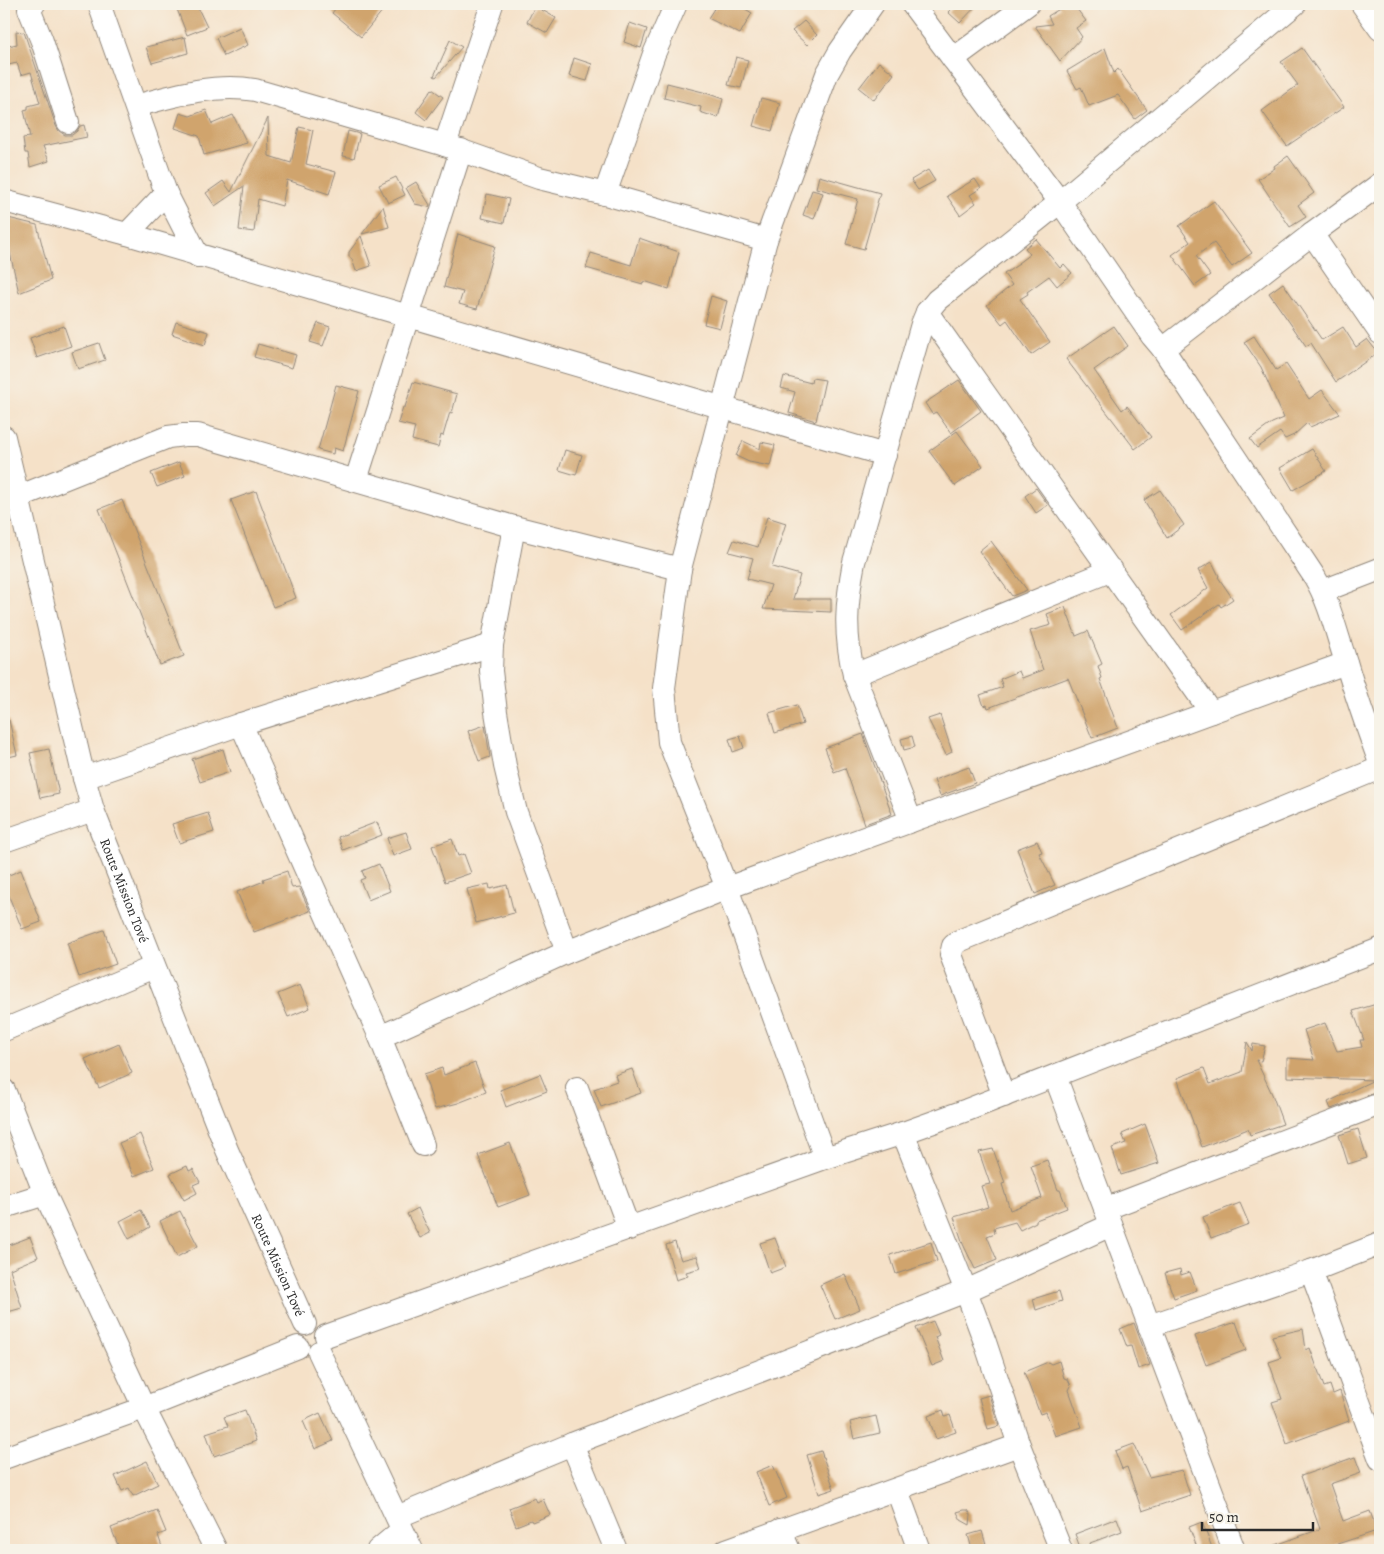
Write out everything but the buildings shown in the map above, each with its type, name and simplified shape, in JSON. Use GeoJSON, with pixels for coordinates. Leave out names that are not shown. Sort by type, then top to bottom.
{"type":"FeatureCollection","features":[{"type":"Feature","properties":{"kind":"street"},"geometry":{"type":"LineString","coordinates":[[34,4],[29,9],[42,41],[68,122]]}},
{"type":"Feature","properties":{"kind":"street"},"geometry":{"type":"LineString","coordinates":[[99,4],[166,193],[198,256]]}},
{"type":"Feature","properties":{"kind":"street"},"geometry":{"type":"LineString","coordinates":[[356,480],[409,316],[492,4]]}},
{"type":"Feature","properties":{"kind":"street"},"geometry":{"type":"LineString","coordinates":[[605,194],[654,54],[676,4]]}},
{"type":"Feature","properties":{"kind":"street"},"geometry":{"type":"LineString","coordinates":[[825,1158],[727,888],[669,742],[664,688],[680,569],[766,240],[828,74],[840,51],[873,4]]}},
{"type":"Feature","properties":{"kind":"street"},"geometry":{"type":"LineString","coordinates":[[912,4],[1060,202],[1163,350],[1323,591],[1379,757],[960,940],[953,946],[951,955],[1004,1096]]}},
{"type":"Feature","properties":{"kind":"street"},"geometry":{"type":"LineString","coordinates":[[954,59],[1028,4]]}},
{"type":"Feature","properties":{"kind":"street"},"geometry":{"type":"LineString","coordinates":[[911,821],[854,675],[849,655],[846,628],[848,592],[854,562],[927,312],[937,300],[1060,202],[1295,4]]}},
{"type":"Feature","properties":{"kind":"street"},"geometry":{"type":"LineString","coordinates":[[1362,4],[1380,29]]}},
{"type":"Feature","properties":{"kind":"street"},"geometry":{"type":"LineString","coordinates":[[136,106],[192,92],[229,87],[243,88],[282,97],[453,148],[539,178],[605,194],[766,240]]}},
{"type":"Feature","properties":{"kind":"street"},"geometry":{"type":"LineString","coordinates":[[1163,350],[1312,234],[1380,184]]}},
{"type":"Feature","properties":{"kind":"street"},"geometry":{"type":"LineString","coordinates":[[127,234],[166,193]]}},
{"type":"Feature","properties":{"kind":"street"},"geometry":{"type":"LineString","coordinates":[[4,201],[127,234],[885,455]]}},
{"type":"Feature","properties":{"kind":"street"},"geometry":{"type":"LineString","coordinates":[[1312,234],[1380,333]]}},
{"type":"Feature","properties":{"kind":"street"},"geometry":{"type":"LineString","coordinates":[[927,312],[1211,712]]}},
{"type":"Feature","properties":{"kind":"street"},"geometry":{"type":"LineString","coordinates":[[18,497],[168,437],[184,434],[198,435],[514,527],[680,569]]}},
{"type":"Feature","properties":{"kind":"street","name":"Route Mission Tové"},"geometry":{"type":"LineString","coordinates":[[4,437],[93,810],[227,1150],[305,1324]]}},
{"type":"Feature","properties":{"kind":"street"},"geometry":{"type":"LineString","coordinates":[[514,527],[492,645],[491,671],[496,712],[505,766],[514,802],[567,952]]}},
{"type":"Feature","properties":{"kind":"street"},"geometry":{"type":"LineString","coordinates":[[1323,591],[1380,568]]}},
{"type":"Feature","properties":{"kind":"street"},"geometry":{"type":"LineString","coordinates":[[854,675],[1112,570]]}},
{"type":"Feature","properties":{"kind":"street"},"geometry":{"type":"LineString","coordinates":[[84,778],[241,724],[492,645]]}},
{"type":"Feature","properties":{"kind":"street"},"geometry":{"type":"LineString","coordinates":[[380,1036],[567,952],[727,888],[1346,663]]}},
{"type":"Feature","properties":{"kind":"street"},"geometry":{"type":"LineString","coordinates":[[241,724],[380,1036],[423,1146]]}},
{"type":"Feature","properties":{"kind":"street"},"geometry":{"type":"LineString","coordinates":[[4,841],[93,810]]}},
{"type":"Feature","properties":{"kind":"street"},"geometry":{"type":"LineString","coordinates":[[412,1550],[323,1344],[320,1326],[305,1324],[298,1330],[296,1335],[298,1347],[307,1354],[323,1344],[628,1229],[1004,1096],[1380,949]]}},
{"type":"Feature","properties":{"kind":"street"},"geometry":{"type":"LineString","coordinates":[[4,1030],[154,967]]}},
{"type":"Feature","properties":{"kind":"street"},"geometry":{"type":"LineString","coordinates":[[1055,1076],[1234,1550]]}},
{"type":"Feature","properties":{"kind":"street"},"geometry":{"type":"LineString","coordinates":[[577,1088],[628,1229]]}},
{"type":"Feature","properties":{"kind":"street"},"geometry":{"type":"LineString","coordinates":[[4,1090],[45,1194],[209,1548]]}},
{"type":"Feature","properties":{"kind":"street"},"geometry":{"type":"LineString","coordinates":[[378,1550],[400,1523],[572,1444],[966,1291],[1108,1217],[1380,1104]]}},
{"type":"Feature","properties":{"kind":"street"},"geometry":{"type":"LineString","coordinates":[[903,1133],[966,1291],[1019,1445],[1061,1550]]}},
{"type":"Feature","properties":{"kind":"street"},"geometry":{"type":"LineString","coordinates":[[4,1207],[45,1194]]}},
{"type":"Feature","properties":{"kind":"street"},"geometry":{"type":"LineString","coordinates":[[1149,1326],[1311,1271],[1380,1244]]}},
{"type":"Feature","properties":{"kind":"street"},"geometry":{"type":"LineString","coordinates":[[1311,1271],[1380,1459]]}},
{"type":"Feature","properties":{"kind":"street"},"geometry":{"type":"LineString","coordinates":[[4,1458],[144,1408],[298,1347]]}},
{"type":"Feature","properties":{"kind":"street"},"geometry":{"type":"LineString","coordinates":[[572,1444],[616,1550]]}},
{"type":"Feature","properties":{"kind":"street"},"geometry":{"type":"LineString","coordinates":[[726,1550],[1019,1445]]}},
{"type":"Feature","properties":{"kind":"street"},"geometry":{"type":"LineString","coordinates":[[897,1490],[919,1550]]}},
{"type":"Feature","properties":{"kind":"street"},"geometry":{"type":"LineString","coordinates":[[780,1530],[789,1550]]}}]}
